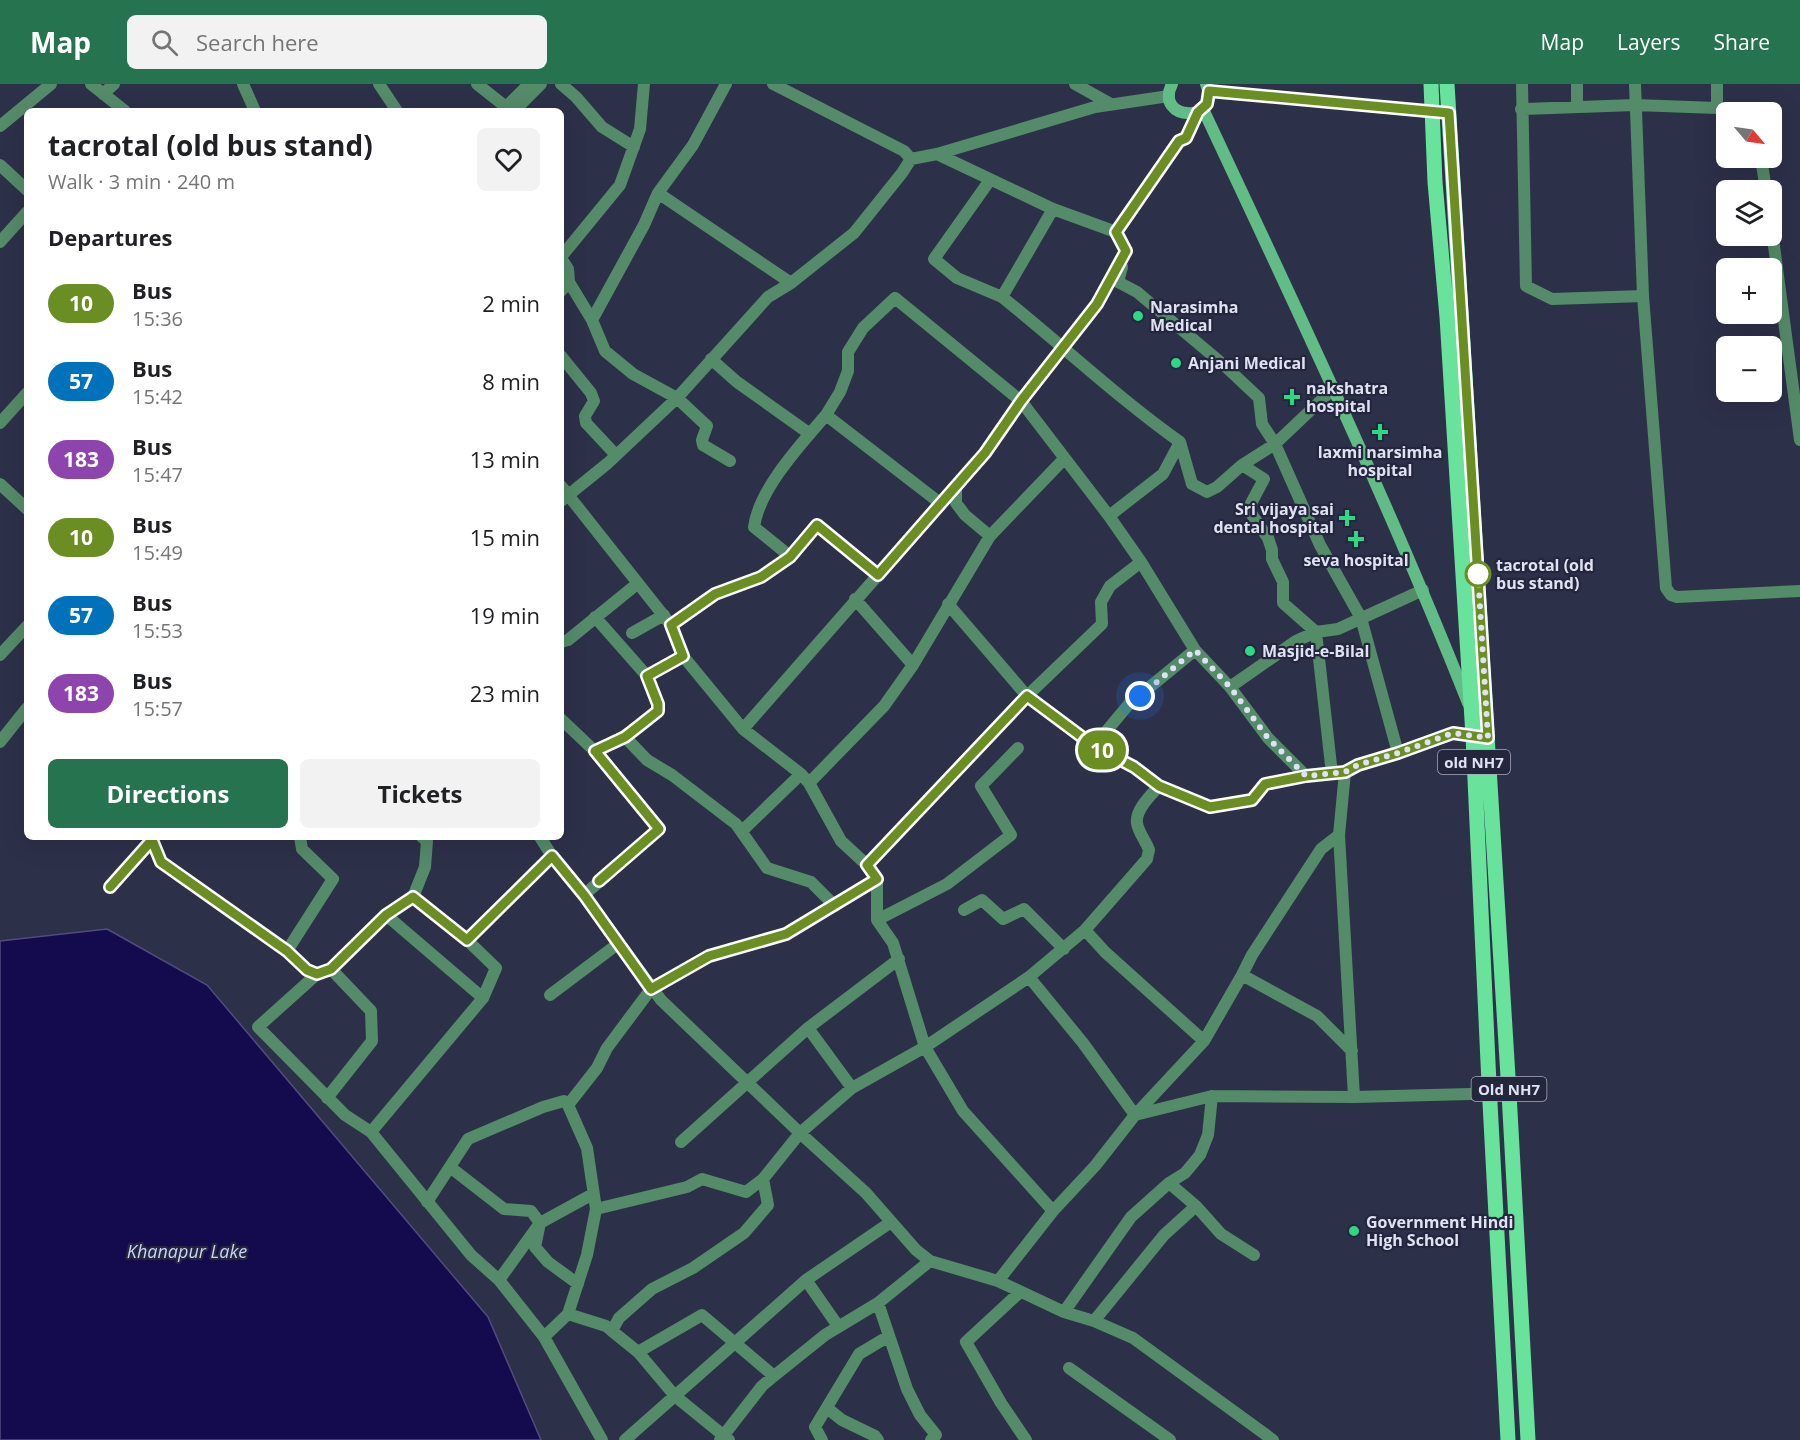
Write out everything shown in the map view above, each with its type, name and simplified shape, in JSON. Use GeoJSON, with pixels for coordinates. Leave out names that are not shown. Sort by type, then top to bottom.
{"type":"FeatureCollection","features":[{"type":"Feature","properties":{"kind":"main road","name":"old NH7"},"geometry":{"type":"LineString","coordinates":[[1431,84],[1471,710],[1480,737],[1489,1094],[1508,1440]]}},
{"type":"Feature","properties":{"kind":"main road","name":"Old NH7"},"geometry":{"type":"LineString","coordinates":[[1447,84],[1480,737],[1509,1093],[1528,1440]]}},
{"type":"Feature","properties":{"kind":"main road"},"geometry":{"type":"LineString","coordinates":[[1171,90],[1170,102],[1180,112],[1192,114],[1207,104],[1207,88]]}},
{"type":"Feature","properties":{"kind":"main road"},"geometry":{"type":"LineString","coordinates":[[1200,110],[1334,387],[1423,590],[1471,710]]}},
{"type":"Feature","properties":{"kind":"street"},"geometry":{"type":"LineString","coordinates":[[0,126],[51,84]]}},
{"type":"Feature","properties":{"kind":"street"},"geometry":{"type":"LineString","coordinates":[[91,84],[121,108]]}},
{"type":"Feature","properties":{"kind":"street"},"geometry":{"type":"LineString","coordinates":[[103,94],[114,84]]}},
{"type":"Feature","properties":{"kind":"street"},"geometry":{"type":"LineString","coordinates":[[243,84],[251,108]]}},
{"type":"Feature","properties":{"kind":"street"},"geometry":{"type":"LineString","coordinates":[[379,84],[395,108]]}},
{"type":"Feature","properties":{"kind":"street"},"geometry":{"type":"LineString","coordinates":[[477,84],[505,108]]}},
{"type":"Feature","properties":{"kind":"street"},"geometry":{"type":"LineString","coordinates":[[509,108],[529,84]]}},
{"type":"Feature","properties":{"kind":"street"},"geometry":{"type":"LineString","coordinates":[[510,108],[541,84]]}},
{"type":"Feature","properties":{"kind":"street"},"geometry":{"type":"LineString","coordinates":[[561,84],[602,127],[634,147]]}},
{"type":"Feature","properties":{"kind":"street"},"geometry":{"type":"LineString","coordinates":[[564,254],[621,185],[640,129],[644,84]]}},
{"type":"Feature","properties":{"kind":"street"},"geometry":{"type":"LineString","coordinates":[[592,320],[644,225],[658,193],[693,145],[726,84]]}},
{"type":"Feature","properties":{"kind":"street"},"geometry":{"type":"LineString","coordinates":[[773,84],[904,151],[911,159]]}},
{"type":"Feature","properties":{"kind":"street"},"geometry":{"type":"LineString","coordinates":[[1075,84],[1109,103]]}},
{"type":"Feature","properties":{"kind":"street"},"geometry":{"type":"LineString","coordinates":[[1522,84],[1526,286],[1552,299],[1642,296]]}},
{"type":"Feature","properties":{"kind":"street"},"geometry":{"type":"LineString","coordinates":[[1577,84],[1577,107]]}},
{"type":"Feature","properties":{"kind":"street"},"geometry":{"type":"LineString","coordinates":[[1635,84],[1642,296],[1666,588],[1671,595],[1677,597],[1800,591]]}},
{"type":"Feature","properties":{"kind":"street"},"geometry":{"type":"LineString","coordinates":[[1717,84],[1717,102]]}},
{"type":"Feature","properties":{"kind":"street"},"geometry":{"type":"LineString","coordinates":[[1207,88],[1449,113]]}},
{"type":"Feature","properties":{"kind":"street"},"geometry":{"type":"LineString","coordinates":[[564,492],[608,463],[677,398],[768,297],[791,284],[854,233],[911,159],[938,154],[1109,103],[1171,90]]}},
{"type":"Feature","properties":{"kind":"street"},"geometry":{"type":"LineString","coordinates":[[1521,109],[1635,105],[1716,108]]}},
{"type":"Feature","properties":{"kind":"street"},"geometry":{"type":"LineString","coordinates":[[1116,232],[1179,141],[1186,138],[1200,110]]}},
{"type":"Feature","properties":{"kind":"street"},"geometry":{"type":"LineString","coordinates":[[938,154],[1053,209],[1116,232],[1126,251],[1118,282],[1137,292],[1225,366],[1259,398],[1262,424],[1275,444],[1320,545],[1361,618],[1398,753]]}},
{"type":"Feature","properties":{"kind":"street"},"geometry":{"type":"LineString","coordinates":[[0,165],[24,187]]}},
{"type":"Feature","properties":{"kind":"street"},"geometry":{"type":"LineString","coordinates":[[990,180],[934,258],[957,278],[1002,297],[1064,346],[1143,416],[1180,442],[1192,484],[1207,492],[1218,488],[1242,465],[1275,444],[1334,387]]}},
{"type":"Feature","properties":{"kind":"street"},"geometry":{"type":"LineString","coordinates":[[658,193],[791,284]]}},
{"type":"Feature","properties":{"kind":"street"},"geometry":{"type":"LineString","coordinates":[[1002,297],[1053,209]]}},
{"type":"Feature","properties":{"kind":"street"},"geometry":{"type":"LineString","coordinates":[[0,242],[24,215]]}},
{"type":"Feature","properties":{"kind":"street"},"geometry":{"type":"LineString","coordinates":[[1774,246],[1800,440]]}},
{"type":"Feature","properties":{"kind":"street"},"geometry":{"type":"LineString","coordinates":[[743,729],[985,453],[1021,401],[1097,304],[1126,251]]}},
{"type":"Feature","properties":{"kind":"street"},"geometry":{"type":"LineString","coordinates":[[564,263],[568,269],[565,287],[592,320],[605,351],[633,374],[677,398],[707,426],[702,440],[703,446],[730,461]]}},
{"type":"Feature","properties":{"kind":"street"},"geometry":{"type":"LineString","coordinates":[[790,557],[754,527],[756,512],[766,492],[826,415],[840,392],[848,371],[848,352],[863,328],[895,298],[1021,401],[1109,516],[1141,562],[1195,650],[1230,687],[1268,738],[1306,776]]}},
{"type":"Feature","properties":{"kind":"street"},"geometry":{"type":"LineString","coordinates":[[711,359],[737,382],[810,434]]}},
{"type":"Feature","properties":{"kind":"street"},"geometry":{"type":"LineString","coordinates":[[564,360],[591,393],[594,401],[585,416],[586,423],[615,454]]}},
{"type":"Feature","properties":{"kind":"street"},"geometry":{"type":"LineString","coordinates":[[0,423],[24,396]]}},
{"type":"Feature","properties":{"kind":"street"},"geometry":{"type":"LineString","coordinates":[[826,415],[940,503]]}},
{"type":"Feature","properties":{"kind":"street"},"geometry":{"type":"LineString","coordinates":[[1109,516],[1163,474],[1180,442]]}},
{"type":"Feature","properties":{"kind":"street"},"geometry":{"type":"LineString","coordinates":[[742,831],[805,778],[884,706],[913,665],[990,536],[1064,459]]}},
{"type":"Feature","properties":{"kind":"street"},"geometry":{"type":"LineString","coordinates":[[1242,465],[1264,480],[1248,509],[1268,538],[1272,560],[1283,582],[1283,603],[1316,632],[1332,774]]}},
{"type":"Feature","properties":{"kind":"street"},"geometry":{"type":"LineString","coordinates":[[0,484],[6,498],[24,507]]}},
{"type":"Feature","properties":{"kind":"street"},"geometry":{"type":"LineString","coordinates":[[956,486],[956,503],[965,515],[990,536]]}},
{"type":"Feature","properties":{"kind":"street"},"geometry":{"type":"LineString","coordinates":[[564,494],[667,620],[683,656],[743,729],[805,778],[841,841],[867,865],[877,879],[877,920],[893,943],[925,1047],[963,1111],[1053,1211]]}},
{"type":"Feature","properties":{"kind":"street"},"geometry":{"type":"LineString","coordinates":[[632,633],[667,620],[715,594],[761,577],[790,557],[817,525],[878,575]]}},
{"type":"Feature","properties":{"kind":"street"},"geometry":{"type":"LineString","coordinates":[[867,865],[1027,696],[1102,624],[1101,602],[1110,586],[1141,562]]}},
{"type":"Feature","properties":{"kind":"street"},"geometry":{"type":"LineString","coordinates":[[564,641],[637,584]]}},
{"type":"Feature","properties":{"kind":"street"},"geometry":{"type":"LineString","coordinates":[[1230,687],[1296,641],[1316,632],[1338,629],[1423,590]]}},
{"type":"Feature","properties":{"kind":"street"},"geometry":{"type":"LineString","coordinates":[[855,599],[913,665]]}},
{"type":"Feature","properties":{"kind":"street"},"geometry":{"type":"LineString","coordinates":[[948,604],[1027,696],[1094,746],[1134,767],[1159,786],[1210,807],[1252,800],[1265,784],[1306,776],[1345,772],[1358,765],[1453,733],[1480,737]]}},
{"type":"Feature","properties":{"kind":"street"},"geometry":{"type":"LineString","coordinates":[[595,617],[647,676],[658,704],[658,711],[625,737],[595,751]]}},
{"type":"Feature","properties":{"kind":"street"},"geometry":{"type":"LineString","coordinates":[[0,655],[24,629]]}},
{"type":"Feature","properties":{"kind":"street"},"geometry":{"type":"LineString","coordinates":[[1094,746],[1129,704],[1195,650]]}},
{"type":"Feature","properties":{"kind":"street"},"geometry":{"type":"LineString","coordinates":[[647,676],[683,656]]}},
{"type":"Feature","properties":{"kind":"street"},"geometry":{"type":"LineString","coordinates":[[0,742],[24,712]]}},
{"type":"Feature","properties":{"kind":"street"},"geometry":{"type":"LineString","coordinates":[[564,721],[595,751],[659,829],[584,895]]}},
{"type":"Feature","properties":{"kind":"street"},"geometry":{"type":"LineString","coordinates":[[625,737],[647,759],[672,775],[742,831],[767,868],[811,882],[834,906]]}},
{"type":"Feature","properties":{"kind":"street"},"geometry":{"type":"LineString","coordinates":[[877,920],[946,884],[1011,836],[981,786],[1018,748]]}},
{"type":"Feature","properties":{"kind":"street"},"geometry":{"type":"LineString","coordinates":[[1345,772],[1339,835],[1354,1097]]}},
{"type":"Feature","properties":{"kind":"street"},"geometry":{"type":"LineString","coordinates":[[596,1209],[687,1187],[702,1179],[746,1192],[763,1179],[800,1133],[852,1089],[925,1047],[1029,977],[1085,930],[1149,854],[1148,844],[1137,824],[1137,816],[1159,786]]}},
{"type":"Feature","properties":{"kind":"street"},"geometry":{"type":"LineString","coordinates":[[998,1281],[1053,1211],[1095,1166],[1135,1115],[1204,1041],[1252,955],[1321,849],[1339,835]]}},
{"type":"Feature","properties":{"kind":"street"},"geometry":{"type":"LineString","coordinates":[[110,887],[150,840]]}},
{"type":"Feature","properties":{"kind":"street"},"geometry":{"type":"LineString","coordinates":[[151,840],[161,862],[287,951],[307,970],[317,974]]}},
{"type":"Feature","properties":{"kind":"street"},"geometry":{"type":"LineString","coordinates":[[287,951],[333,879],[302,849],[300,840]]}},
{"type":"Feature","properties":{"kind":"street"},"geometry":{"type":"LineString","coordinates":[[426,840],[425,867],[413,897],[386,915],[331,969],[317,974],[258,1028],[345,1115],[371,1132],[471,1255],[499,1280],[544,1337],[602,1440]]}},
{"type":"Feature","properties":{"kind":"street"},"geometry":{"type":"LineString","coordinates":[[542,840],[651,989],[746,1082],[866,1193],[915,1250],[930,1261],[998,1281],[1019,1293],[1132,1338],[1273,1440]]}},
{"type":"Feature","properties":{"kind":"street"},"geometry":{"type":"LineString","coordinates":[[467,940],[552,856]]}},
{"type":"Feature","properties":{"kind":"street"},"geometry":{"type":"LineString","coordinates":[[568,1105],[597,1068],[607,1048],[651,989],[709,956],[786,934],[877,879]]}},
{"type":"Feature","properties":{"kind":"street"},"geometry":{"type":"LineString","coordinates":[[371,1132],[483,998],[496,968],[467,940],[413,897]]}},
{"type":"Feature","properties":{"kind":"street"},"geometry":{"type":"LineString","coordinates":[[964,910],[982,900],[1003,919],[1024,909],[1064,949]]}},
{"type":"Feature","properties":{"kind":"street"},"geometry":{"type":"LineString","coordinates":[[386,915],[483,998]]}},
{"type":"Feature","properties":{"kind":"street"},"geometry":{"type":"LineString","coordinates":[[1085,930],[1105,952],[1204,1041]]}},
{"type":"Feature","properties":{"kind":"street"},"geometry":{"type":"LineString","coordinates":[[550,994],[619,943]]}},
{"type":"Feature","properties":{"kind":"street"},"geometry":{"type":"LineString","coordinates":[[681,1142],[808,1028],[898,959]]}},
{"type":"Feature","properties":{"kind":"street"},"geometry":{"type":"LineString","coordinates":[[327,1098],[372,1041],[371,1011],[331,969]]}},
{"type":"Feature","properties":{"kind":"street"},"geometry":{"type":"LineString","coordinates":[[1242,975],[1317,1017],[1352,1051]]}},
{"type":"Feature","properties":{"kind":"street"},"geometry":{"type":"LineString","coordinates":[[1029,977],[1083,1043],[1135,1115]]}},
{"type":"Feature","properties":{"kind":"street"},"geometry":{"type":"LineString","coordinates":[[808,1028],[852,1089]]}},
{"type":"Feature","properties":{"kind":"street"},"geometry":{"type":"LineString","coordinates":[[1135,1115],[1212,1096],[1354,1097],[1509,1093]]}},
{"type":"Feature","properties":{"kind":"street"},"geometry":{"type":"LineString","coordinates":[[1064,1312],[1131,1217],[1169,1182],[1185,1173],[1200,1155],[1208,1135],[1212,1096]]}},
{"type":"Feature","properties":{"kind":"street"},"geometry":{"type":"LineString","coordinates":[[427,1202],[468,1139],[543,1107],[564,1101],[568,1105],[587,1148],[596,1209],[588,1256],[568,1314],[544,1337]]}},
{"type":"Feature","properties":{"kind":"street"},"geometry":{"type":"LineString","coordinates":[[450,1167],[504,1209],[531,1211],[540,1222]]}},
{"type":"Feature","properties":{"kind":"street"},"geometry":{"type":"LineString","coordinates":[[612,1331],[619,1318],[652,1289],[693,1268],[744,1233],[768,1206],[763,1179]]}},
{"type":"Feature","properties":{"kind":"street"},"geometry":{"type":"LineString","coordinates":[[1169,1182],[1196,1206],[1221,1234],[1254,1255]]}},
{"type":"Feature","properties":{"kind":"street"},"geometry":{"type":"LineString","coordinates":[[499,1280],[540,1222],[593,1194]]}},
{"type":"Feature","properties":{"kind":"street"},"geometry":{"type":"LineString","coordinates":[[1094,1321],[1164,1235],[1196,1206]]}},
{"type":"Feature","properties":{"kind":"street"},"geometry":{"type":"LineString","coordinates":[[540,1222],[535,1247],[548,1262],[578,1284]]}},
{"type":"Feature","properties":{"kind":"street"},"geometry":{"type":"LineString","coordinates":[[625,1440],[806,1280],[891,1222]]}},
{"type":"Feature","properties":{"kind":"street"},"geometry":{"type":"LineString","coordinates":[[568,1314],[606,1326],[638,1352],[675,1396],[724,1439],[762,1386],[837,1326],[878,1303],[930,1261]]}},
{"type":"Feature","properties":{"kind":"street"},"geometry":{"type":"LineString","coordinates":[[806,1280],[837,1326]]}},
{"type":"Feature","properties":{"kind":"street"},"geometry":{"type":"LineString","coordinates":[[1019,1293],[966,1342],[1001,1403],[1026,1440]]}},
{"type":"Feature","properties":{"kind":"street"},"geometry":{"type":"LineString","coordinates":[[878,1303],[907,1389],[920,1415],[936,1438]]}},
{"type":"Feature","properties":{"kind":"street"},"geometry":{"type":"LineString","coordinates":[[638,1352],[702,1315],[774,1376]]}},
{"type":"Feature","properties":{"kind":"street"},"geometry":{"type":"LineString","coordinates":[[822,1440],[815,1427],[859,1354],[889,1336]]}},
{"type":"Feature","properties":{"kind":"street"},"geometry":{"type":"LineString","coordinates":[[1069,1368],[1170,1440]]}},
{"type":"Feature","properties":{"kind":"street"},"geometry":{"type":"LineString","coordinates":[[827,1408],[842,1420],[875,1436],[878,1440]]}},
{"type":"Feature","properties":{"kind":"water","name":"Khanapur Lake"},"geometry":{"type":"Polygon","coordinates":[[[107,929],[207,985],[488,1317],[541,1440],[0,1440],[0,941],[107,929]]]}},
{"type":"Feature","properties":{"kind":"bus line","name":"10"},"geometry":{"type":"LineString","coordinates":[[110,887],[152,840],[161,862],[287,951],[307,970],[317,974],[331,969],[386,915],[413,897],[467,940],[552,856],[584,895],[651,989],[709,956],[786,934],[877,879],[867,865],[1027,696],[1094,746],[1134,767],[1159,786],[1210,807],[1252,800],[1265,784],[1306,776],[1345,772],[1358,765],[1453,733],[1488,738],[1449,113],[1209,91],[1207,104],[1198,112],[1186,138],[1179,141],[1116,232],[1126,251],[1097,304],[1021,401],[985,453],[878,575],[817,525],[790,557],[761,577],[715,594],[671,625],[683,656],[647,676],[658,704],[658,711],[625,737],[595,751],[659,829],[599,881]]}},
{"type":"Feature","properties":{"kind":"place","name":"Narasimha Medical"},"geometry":{"type":"Point","coordinates":[1138,316]}},
{"type":"Feature","properties":{"kind":"place","name":"Anjani Medical"},"geometry":{"type":"Point","coordinates":[1176,363]}},
{"type":"Feature","properties":{"kind":"place","name":"nakshatra hospital"},"geometry":{"type":"Point","coordinates":[1292,397]}},
{"type":"Feature","properties":{"kind":"place","name":"laxmi narsimha hospital"},"geometry":{"type":"Point","coordinates":[1380,432]}},
{"type":"Feature","properties":{"kind":"place","name":"Sri vijaya sai dental hospital"},"geometry":{"type":"Point","coordinates":[1347,518]}},
{"type":"Feature","properties":{"kind":"place","name":"seva hospital"},"geometry":{"type":"Point","coordinates":[1356,539]}},
{"type":"Feature","properties":{"kind":"place","name":"tacrotal (old bus stand)"},"geometry":{"type":"Point","coordinates":[1478,574]}},
{"type":"Feature","properties":{"kind":"place","name":"Masjid-e-Bilal"},"geometry":{"type":"Point","coordinates":[1250,651]}},
{"type":"Feature","properties":{"kind":"place","name":"Government Hindi High School"},"geometry":{"type":"Point","coordinates":[1354,1231]}},
{"type":"Feature","properties":{"kind":"route"},"geometry":{"type":"LineString","coordinates":[[1140,696],[1195,650],[1230,687],[1268,738],[1306,776],[1345,772],[1358,765],[1453,733],[1488,738],[1478,574]]}}]}
